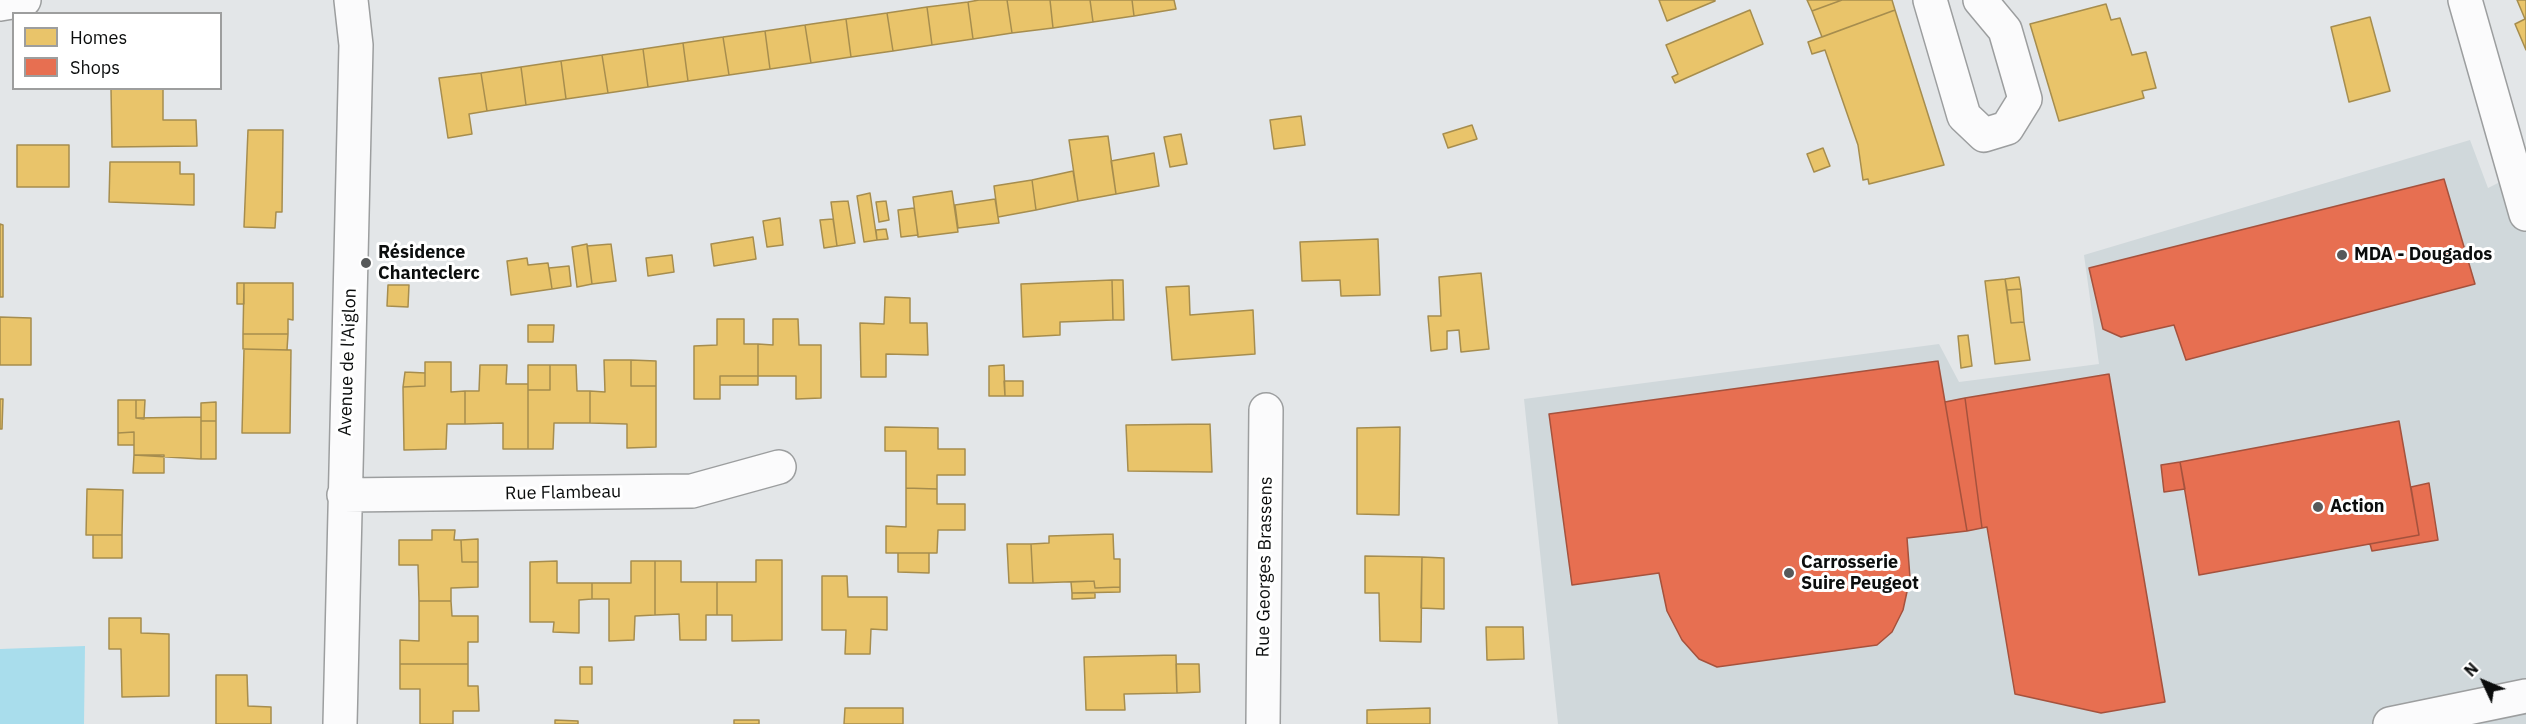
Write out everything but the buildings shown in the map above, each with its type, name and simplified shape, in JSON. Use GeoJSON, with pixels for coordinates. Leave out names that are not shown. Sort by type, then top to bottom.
{"type":"FeatureCollection","features":[{"type":"Feature","properties":{"kind":"street"},"geometry":{"type":"LineString","coordinates":[[0,4],[24,0]]}},
{"type":"Feature","properties":{"kind":"street","name":"Avenue de l'Aiglon"},"geometry":{"type":"LineString","coordinates":[[340,724],[356,45],[351,0]]}},
{"type":"Feature","properties":{"kind":"street"},"geometry":{"type":"LineString","coordinates":[[1930,0],[1964,116],[1984,135],[2007,128],[2025,99],[2005,30],[1980,0]]}},
{"type":"Feature","properties":{"kind":"street"},"geometry":{"type":"LineString","coordinates":[[2465,0],[2526,214]]}},
{"type":"Feature","properties":{"kind":"street","name":"Rue Georges Brassens"},"geometry":{"type":"LineString","coordinates":[[1263,724],[1266,410]]}},
{"type":"Feature","properties":{"kind":"street","name":"Rue Flambeau"},"geometry":{"type":"LineString","coordinates":[[344,495],[692,491],[779,467]]}},
{"type":"Feature","properties":{"kind":"street"},"geometry":{"type":"LineString","coordinates":[[2391,724],[2526,696]]}},
{"type":"Feature","properties":{"kind":"shaded area"},"geometry":{"type":"Polygon","coordinates":[[[2470,140],[2488,188],[2526,169],[2526,724],[1558,724],[1524,399],[1939,344],[1959,382],[2099,364],[2084,255],[2470,140]]]}},
{"type":"Feature","properties":{"kind":"shaded area"},"geometry":{"type":"Polygon","coordinates":[[[85,646],[84,724],[0,724],[0,649],[85,646]]]}},
{"type":"Feature","properties":{"kind":"place","name":"MDA - Dougados"},"geometry":{"type":"Point","coordinates":[2342,255]}},
{"type":"Feature","properties":{"kind":"place","name":"Résidence Chanteclerc"},"geometry":{"type":"Point","coordinates":[366,263]}},
{"type":"Feature","properties":{"kind":"place","name":"Action"},"geometry":{"type":"Point","coordinates":[2318,507]}},
{"type":"Feature","properties":{"kind":"place","name":"Carrosserie Suire Peugeot"},"geometry":{"type":"Point","coordinates":[1789,573]}}]}
